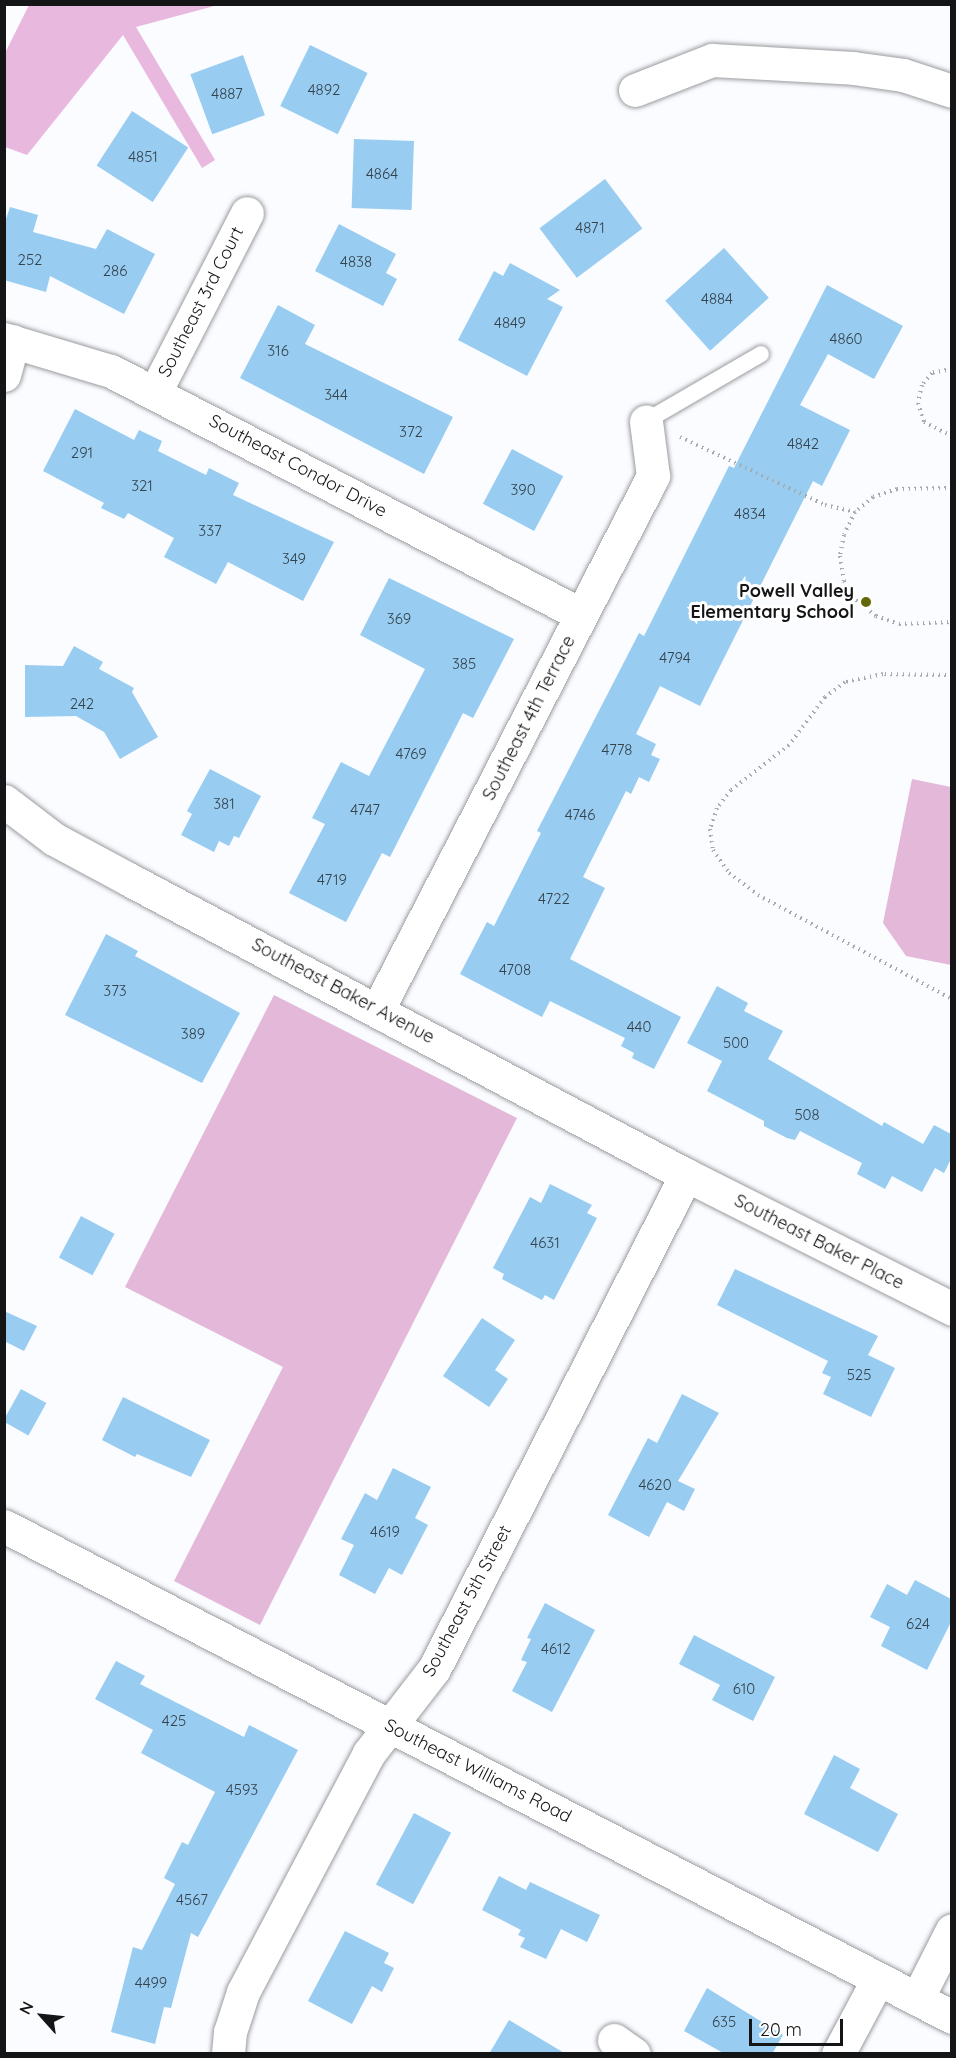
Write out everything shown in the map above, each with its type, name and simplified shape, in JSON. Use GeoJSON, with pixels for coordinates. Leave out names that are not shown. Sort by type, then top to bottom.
{"type":"FeatureCollection","features":[{"type":"Feature","properties":{"kind":"street"},"geometry":{"type":"LineString","coordinates":[[635,90],[712,60],[853,68],[903,75],[951,91]]}},
{"type":"Feature","properties":{"kind":"street","name":"Southeast 3rd Court"},"geometry":{"type":"LineString","coordinates":[[155,392],[247,213]]}},
{"type":"Feature","properties":{"kind":"street"},"geometry":{"type":"LineString","coordinates":[[4,375],[9,340]]}},
{"type":"Feature","properties":{"kind":"street","name":"Southeast Condor Drive"},"geometry":{"type":"LineString","coordinates":[[9,340],[111,371],[155,392],[582,615]]}},
{"type":"Feature","properties":{"kind":"street","name":"Southeast 4th Terrace"},"geometry":{"type":"LineString","coordinates":[[378,1009],[653,476],[646,421]]}},
{"type":"Feature","properties":{"kind":"street","name":"Southeast Baker Avenue"},"geometry":{"type":"LineString","coordinates":[[4,801],[54,839],[687,1175]]}},
{"type":"Feature","properties":{"kind":"street","name":"Southeast Baker Place"},"geometry":{"type":"LineString","coordinates":[[687,1175],[951,1309]]}},
{"type":"Feature","properties":{"kind":"street","name":"Southeast 5th Street"},"geometry":{"type":"LineString","coordinates":[[228,2054],[230,2032],[243,1992],[369,1753],[434,1669],[687,1175]]}},
{"type":"Feature","properties":{"kind":"street","name":"Southeast Williams Road"},"geometry":{"type":"LineString","coordinates":[[4,1526],[951,2018]]}},
{"type":"Feature","properties":{"kind":"street"},"geometry":{"type":"LineString","coordinates":[[917,1999],[951,1930]]}},
{"type":"Feature","properties":{"kind":"street"},"geometry":{"type":"LineString","coordinates":[[838,2054],[878,1979]]}},
{"type":"Feature","properties":{"kind":"lane"},"geometry":{"type":"LineString","coordinates":[[646,421],[761,354]]}},
{"type":"Feature","properties":{"kind":"path"},"geometry":{"type":"LineString","coordinates":[[951,369],[932,373],[922,385],[918,404],[924,422],[951,436]]}},
{"type":"Feature","properties":{"kind":"path"},"geometry":{"type":"LineString","coordinates":[[646,421],[825,505],[855,512]]}},
{"type":"Feature","properties":{"kind":"path"},"geometry":{"type":"LineString","coordinates":[[951,488],[897,489],[873,497],[855,512],[844,536],[840,556],[844,581],[856,600],[876,616],[899,624],[951,622]]}},
{"type":"Feature","properties":{"kind":"path"},"geometry":{"type":"LineString","coordinates":[[951,675],[883,674],[845,682],[825,697],[789,745],[731,790],[717,808],[710,829],[712,850],[729,873],[758,895],[951,999]]}},
{"type":"Feature","properties":{"kind":"shaded area"},"geometry":{"type":"Polygon","coordinates":[[[29,5],[218,5],[136,27],[215,160],[202,168],[123,35],[27,155],[5,147],[5,53],[29,5]]]}},
{"type":"Feature","properties":{"kind":"shaded area"},"geometry":{"type":"Polygon","coordinates":[[[912,779],[951,787],[951,965],[906,956],[883,923],[912,779]]]}},
{"type":"Feature","properties":{"kind":"shaded area"},"geometry":{"type":"Polygon","coordinates":[[[274,995],[517,1118],[260,1625],[174,1581],[283,1367],[125,1287],[274,995]]]}},
{"type":"Feature","properties":{"kind":"building"},"geometry":{"type":"Polygon","coordinates":[[[310,45],[368,73],[338,134],[280,106],[310,45]]]}},
{"type":"Feature","properties":{"kind":"building"},"geometry":{"type":"Polygon","coordinates":[[[243,55],[265,115],[212,134],[190,74],[243,55]]]}},
{"type":"Feature","properties":{"kind":"building"},"geometry":{"type":"Polygon","coordinates":[[[132,111],[188,147],[153,202],[97,166],[132,111]]]}},
{"type":"Feature","properties":{"kind":"building"},"geometry":{"type":"Polygon","coordinates":[[[354,139],[414,141],[412,210],[352,208],[354,139]]]}},
{"type":"Feature","properties":{"kind":"building"},"geometry":{"type":"Polygon","coordinates":[[[605,179],[642,229],[577,278],[540,228],[605,179]]]}},
{"type":"Feature","properties":{"kind":"building"},"geometry":{"type":"Polygon","coordinates":[[[10,207],[38,215],[33,232],[96,249],[107,229],[155,254],[124,314],[50,276],[46,292],[4,280],[4,225],[10,207]]]}},
{"type":"Feature","properties":{"kind":"building"},"geometry":{"type":"Polygon","coordinates":[[[339,224],[396,254],[386,273],[397,279],[383,306],[315,271],[339,224]]]}},
{"type":"Feature","properties":{"kind":"building"},"geometry":{"type":"Polygon","coordinates":[[[724,248],[769,298],[710,351],[665,301],[724,248]]]}},
{"type":"Feature","properties":{"kind":"building"},"geometry":{"type":"Polygon","coordinates":[[[510,263],[560,290],[547,299],[563,307],[527,376],[458,340],[494,271],[503,276],[510,263]]]}},
{"type":"Feature","properties":{"kind":"building"},"geometry":{"type":"Polygon","coordinates":[[[827,285],[903,326],[874,379],[828,354],[800,405],[850,430],[822,486],[813,481],[700,706],[660,686],[636,734],[656,744],[651,755],[660,759],[649,782],[639,777],[631,794],[626,791],[583,877],[605,888],[570,959],[681,1017],[654,1069],[632,1058],[634,1053],[621,1046],[625,1038],[550,1001],[542,1017],[460,974],[487,922],[494,926],[541,833],[537,831],[639,633],[644,636],[729,466],[734,468],[827,285]]]}},
{"type":"Feature","properties":{"kind":"building"},"geometry":{"type":"Polygon","coordinates":[[[278,305],[315,325],[305,344],[453,417],[424,474],[240,378],[278,305]]]}},
{"type":"Feature","properties":{"kind":"building"},"geometry":{"type":"Polygon","coordinates":[[[75,409],[134,440],[139,430],[162,441],[158,451],[206,475],[209,468],[239,483],[233,495],[334,542],[303,601],[228,562],[216,584],[164,557],[174,538],[128,513],[124,519],[101,508],[104,503],[43,471],[75,409]]]}},
{"type":"Feature","properties":{"kind":"building"},"geometry":{"type":"Polygon","coordinates":[[[512,449],[563,476],[534,531],[483,504],[512,449]]]}},
{"type":"Feature","properties":{"kind":"building"},"geometry":{"type":"Polygon","coordinates":[[[389,578],[514,639],[473,718],[463,713],[390,857],[382,853],[346,922],[289,893],[325,824],[312,818],[341,762],[369,776],[425,669],[360,635],[389,578]]]}},
{"type":"Feature","properties":{"kind":"building"},"geometry":{"type":"Polygon","coordinates":[[[74,646],[103,662],[99,669],[134,688],[132,692],[158,737],[120,759],[104,732],[76,716],[25,717],[25,665],[63,666],[74,646]]]}},
{"type":"Feature","properties":{"kind":"building"},"geometry":{"type":"Polygon","coordinates":[[[210,769],[261,796],[239,838],[234,836],[229,846],[219,841],[214,852],[181,835],[192,814],[187,811],[210,769]]]}},
{"type":"Feature","properties":{"kind":"building"},"geometry":{"type":"Polygon","coordinates":[[[106,934],[138,951],[135,956],[240,1013],[202,1083],[65,1015],[106,934]]]}},
{"type":"Feature","properties":{"kind":"building"},"geometry":{"type":"Polygon","coordinates":[[[717,986],[748,1003],[744,1011],[783,1031],[768,1059],[882,1126],[884,1122],[923,1144],[934,1125],[951,1134],[951,1159],[944,1173],[935,1168],[922,1192],[892,1176],[885,1189],[857,1174],[862,1163],[800,1131],[795,1140],[787,1138],[764,1126],[764,1121],[707,1091],[722,1061],[687,1043],[717,986]]]}},
{"type":"Feature","properties":{"kind":"building"},"geometry":{"type":"Polygon","coordinates":[[[550,1184],[592,1205],[587,1213],[597,1218],[554,1300],[545,1295],[542,1300],[502,1279],[504,1274],[493,1268],[530,1197],[541,1203],[550,1184]]]}},
{"type":"Feature","properties":{"kind":"building"},"geometry":{"type":"Polygon","coordinates":[[[81,1216],[115,1234],[92,1275],[59,1257],[81,1216]]]}},
{"type":"Feature","properties":{"kind":"building"},"geometry":{"type":"Polygon","coordinates":[[[735,1269],[878,1336],[868,1355],[895,1368],[871,1417],[823,1394],[831,1377],[822,1373],[828,1361],[717,1305],[735,1269]]]}},
{"type":"Feature","properties":{"kind":"building"},"geometry":{"type":"Polygon","coordinates":[[[4,1311],[37,1326],[24,1351],[4,1341],[4,1311]]]}},
{"type":"Feature","properties":{"kind":"building"},"geometry":{"type":"Polygon","coordinates":[[[482,1318],[515,1340],[495,1370],[508,1379],[489,1407],[443,1376],[482,1318]]]}},
{"type":"Feature","properties":{"kind":"building"},"geometry":{"type":"Polygon","coordinates":[[[21,1389],[46,1403],[28,1435],[4,1422],[21,1389]]]}},
{"type":"Feature","properties":{"kind":"building"},"geometry":{"type":"Polygon","coordinates":[[[682,1394],[719,1413],[678,1481],[695,1489],[684,1511],[667,1502],[649,1537],[608,1515],[648,1438],[657,1443],[682,1394]]]}},
{"type":"Feature","properties":{"kind":"building"},"geometry":{"type":"Polygon","coordinates":[[[123,1397],[210,1440],[191,1477],[137,1454],[135,1457],[102,1440],[123,1397]]]}},
{"type":"Feature","properties":{"kind":"building"},"geometry":{"type":"Polygon","coordinates":[[[393,1468],[431,1487],[415,1518],[428,1525],[402,1575],[389,1568],[375,1594],[339,1575],[354,1545],[341,1539],[365,1493],[377,1500],[393,1468]]]}},
{"type":"Feature","properties":{"kind":"building"},"geometry":{"type":"Polygon","coordinates":[[[915,1580],[951,1599],[951,1622],[927,1670],[881,1646],[890,1627],[870,1617],[887,1584],[907,1595],[915,1580]]]}},
{"type":"Feature","properties":{"kind":"building"},"geometry":{"type":"Polygon","coordinates":[[[545,1603],[595,1630],[552,1712],[512,1691],[527,1662],[521,1660],[531,1639],[527,1638],[545,1603]]]}},
{"type":"Feature","properties":{"kind":"building"},"geometry":{"type":"Polygon","coordinates":[[[694,1635],[775,1677],[753,1721],[712,1700],[720,1685],[679,1664],[694,1635]]]}},
{"type":"Feature","properties":{"kind":"building"},"geometry":{"type":"Polygon","coordinates":[[[116,1661],[145,1676],[140,1684],[244,1737],[249,1725],[298,1750],[198,1937],[191,1933],[171,2008],[164,2007],[155,2044],[111,2032],[133,1947],[142,1950],[175,1884],[164,1878],[182,1842],[188,1845],[215,1792],[141,1753],[153,1730],[95,1699],[116,1661]]]}},
{"type":"Feature","properties":{"kind":"building"},"geometry":{"type":"Polygon","coordinates":[[[834,1755],[860,1769],[850,1788],[898,1814],[878,1852],[804,1814],[834,1755]]]}},
{"type":"Feature","properties":{"kind":"building"},"geometry":{"type":"Polygon","coordinates":[[[414,1813],[451,1833],[413,1904],[376,1885],[414,1813]]]}},
{"type":"Feature","properties":{"kind":"building"},"geometry":{"type":"Polygon","coordinates":[[[499,1876],[526,1890],[530,1882],[600,1915],[587,1942],[561,1929],[546,1959],[520,1947],[525,1938],[518,1935],[521,1930],[482,1910],[499,1876]]]}},
{"type":"Feature","properties":{"kind":"building"},"geometry":{"type":"Polygon","coordinates":[[[345,1931],[389,1953],[384,1963],[394,1968],[382,1992],[372,1986],[352,2024],[308,2001],[345,1931]]]}},
{"type":"Feature","properties":{"kind":"building"},"geometry":{"type":"Polygon","coordinates":[[[707,1988],[783,2035],[772,2054],[725,2054],[684,2031],[707,1988]]]}},
{"type":"Feature","properties":{"kind":"building"},"geometry":{"type":"Polygon","coordinates":[[[509,2020],[566,2054],[489,2054],[509,2020]]]}},
{"type":"Feature","properties":{"kind":"place","name":"Powell Valley Elementary School"},"geometry":{"type":"Point","coordinates":[866,602]}}]}
